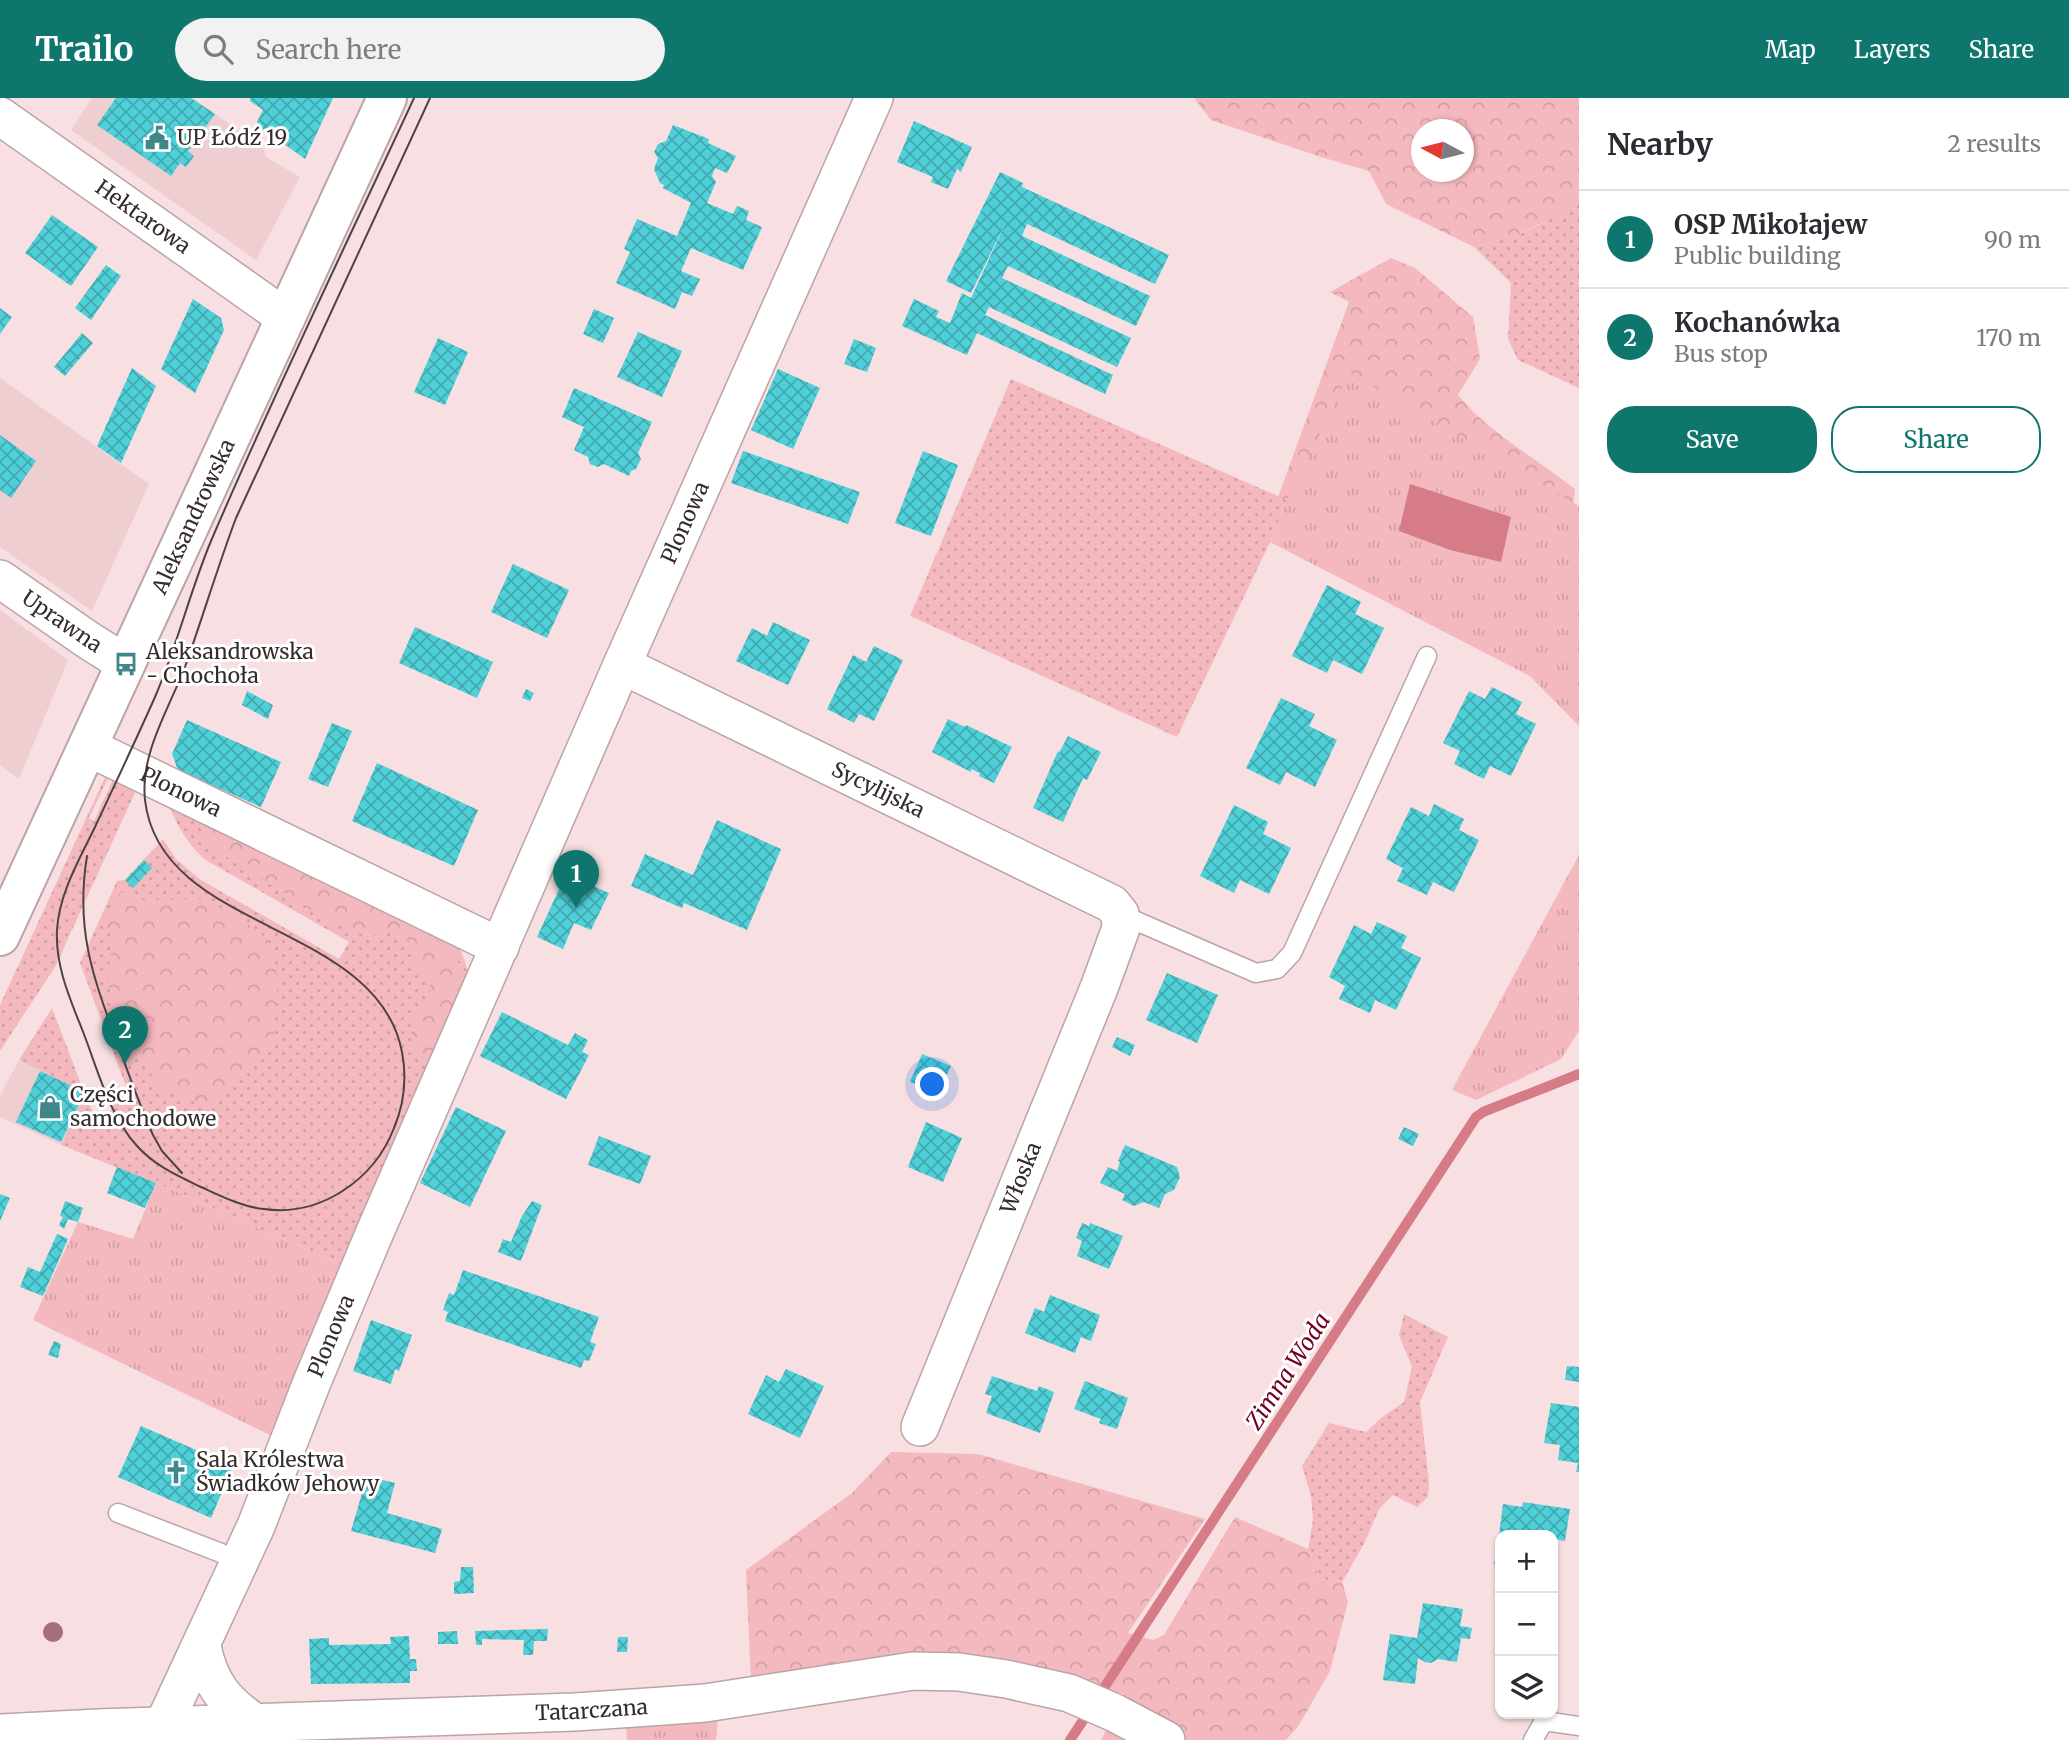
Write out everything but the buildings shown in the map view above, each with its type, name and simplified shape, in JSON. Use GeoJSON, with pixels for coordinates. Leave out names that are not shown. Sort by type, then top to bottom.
{"type":"FeatureCollection","features":[{"type":"Feature","properties":{"kind":"main road","name":"Aleksandrowska"},"geometry":{"type":"LineString","coordinates":[[0,936],[387,98]]}},
{"type":"Feature","properties":{"kind":"street","name":"Plonowa"},"geometry":{"type":"LineString","coordinates":[[164,1733],[239,1563],[375,1232],[622,665],[874,98]]}},
{"type":"Feature","properties":{"kind":"street","name":"Hektarowa"},"geometry":{"type":"LineString","coordinates":[[0,116],[286,318]]}},
{"type":"Feature","properties":{"kind":"street","name":"Uprawna"},"geometry":{"type":"LineString","coordinates":[[0,579],[125,664]]}},
{"type":"Feature","properties":{"kind":"street","name":"Sycylijska"},"geometry":{"type":"LineString","coordinates":[[622,665],[1112,904],[1120,921]]}},
{"type":"Feature","properties":{"kind":"street","name":"Plonowa"},"geometry":{"type":"LineString","coordinates":[[88,747],[500,947]]}},
{"type":"Feature","properties":{"kind":"street","name":"Włoska"},"geometry":{"type":"LineString","coordinates":[[920,1427],[1120,921]]}},
{"type":"Feature","properties":{"kind":"street"},"geometry":{"type":"LineString","coordinates":[[202,1646],[206,1664],[223,1697],[237,1711],[256,1723]]}},
{"type":"Feature","properties":{"kind":"street","name":"Tatarczana"},"geometry":{"type":"LineString","coordinates":[[0,1733],[164,1733],[256,1723],[575,1712],[705,1703],[913,1671],[959,1672],[1069,1693],[1167,1740]]}},
{"type":"Feature","properties":{"kind":"lane"},"geometry":{"type":"LineString","coordinates":[[1120,921],[1256,973],[1277,969],[1292,953],[1427,656]]}},
{"type":"Feature","properties":{"kind":"lane"},"geometry":{"type":"LineString","coordinates":[[118,1513],[221,1553],[239,1563]]}},
{"type":"Feature","properties":{"kind":"lane"},"geometry":{"type":"LineString","coordinates":[[1533,1740],[1545,1721],[1579,1726]]}},
{"type":"Feature","properties":{"kind":"shaded area"},"geometry":{"type":"Polygon","coordinates":[[[92,98],[193,98],[263,148],[266,157],[300,177],[256,260],[71,130],[92,98]]]}},
{"type":"Feature","properties":{"kind":"shaded area"},"geometry":{"type":"Polygon","coordinates":[[[0,378],[149,484],[92,611],[0,547],[0,378]]]}},
{"type":"Feature","properties":{"kind":"shaded area"},"geometry":{"type":"Polygon","coordinates":[[[1410,484],[1511,517],[1501,562],[1450,550],[1399,531],[1410,484]]]}},
{"type":"Feature","properties":{"kind":"shaded area"},"geometry":{"type":"Polygon","coordinates":[[[0,610],[68,660],[19,779],[0,765],[0,610]]]}},
{"type":"Feature","properties":{"kind":"shaded area","name":"Części samochodowe"},"geometry":{"type":"Polygon","coordinates":[[[19,1060],[85,1093],[61,1145],[0,1117],[0,1096],[19,1060]]]}},
{"type":"Feature","properties":{"kind":"green space"},"geometry":{"type":"Polygon","coordinates":[[[1194,98],[1579,98],[1579,194],[1562,213],[1513,237],[1474,247],[1386,204],[1369,171],[1211,120],[1194,98]]]}},
{"type":"Feature","properties":{"kind":"green space"},"geometry":{"type":"Polygon","coordinates":[[[1579,194],[1579,388],[1518,360],[1508,339],[1511,283],[1474,247],[1531,229],[1556,214],[1579,194]]]}},
{"type":"Feature","properties":{"kind":"green space"},"geometry":{"type":"Polygon","coordinates":[[[1391,258],[1415,268],[1473,317],[1480,359],[1458,395],[1498,433],[1575,489],[1570,530],[1329,481],[1287,500],[1278,497],[1349,302],[1330,292],[1391,258]]]}},
{"type":"Feature","properties":{"kind":"green space"},"geometry":{"type":"Polygon","coordinates":[[[1350,373],[1579,506],[1579,726],[1530,676],[1270,542],[1287,500],[1350,373]]]}},
{"type":"Feature","properties":{"kind":"green space"},"geometry":{"type":"Polygon","coordinates":[[[1011,379],[1287,500],[1270,542],[1177,737],[910,616],[1011,379]]]}},
{"type":"Feature","properties":{"kind":"green space"},"geometry":{"type":"Polygon","coordinates":[[[107,773],[110,774],[89,818],[94,821],[115,775],[138,786],[55,967],[0,1051],[0,1005],[107,773]]]}},
{"type":"Feature","properties":{"kind":"green space"},"geometry":{"type":"Polygon","coordinates":[[[169,806],[450,936],[463,956],[467,968],[468,991],[350,1268],[156,1183],[61,1145],[85,1093],[96,1120],[109,1115],[115,1098],[128,1092],[80,963],[117,881],[125,880],[163,839],[176,859],[201,880],[339,959],[349,942],[204,859],[183,834],[169,806]]]}},
{"type":"Feature","properties":{"kind":"green space"},"geometry":{"type":"Polygon","coordinates":[[[205,829],[223,830],[445,945],[461,966],[458,993],[434,1057],[418,1056],[412,1038],[413,1015],[422,1001],[430,995],[430,980],[413,966],[409,941],[384,929],[371,938],[326,919],[203,842],[205,829]]]}},
{"type":"Feature","properties":{"kind":"green space"},"geometry":{"type":"Polygon","coordinates":[[[1579,855],[1579,1031],[1561,1059],[1476,1100],[1452,1090],[1579,855]]]}},
{"type":"Feature","properties":{"kind":"green space"},"geometry":{"type":"Polygon","coordinates":[[[127,890],[143,900],[199,899],[235,914],[267,939],[278,979],[273,1041],[246,1075],[205,1106],[158,1088],[107,982],[113,939],[104,925],[115,896],[127,890]]]}},
{"type":"Feature","properties":{"kind":"green space"},"geometry":{"type":"Polygon","coordinates":[[[52,1008],[84,1092],[19,1060],[52,1008]]]}},
{"type":"Feature","properties":{"kind":"green space"},"geometry":{"type":"Polygon","coordinates":[[[156,1183],[350,1268],[272,1436],[33,1320],[78,1222],[133,1239],[156,1183]]]}},
{"type":"Feature","properties":{"kind":"green space"},"geometry":{"type":"Polygon","coordinates":[[[1404,1314],[1448,1337],[1420,1402],[1429,1482],[1428,1497],[1417,1507],[1393,1495],[1379,1509],[1364,1544],[1342,1582],[1320,1579],[1308,1549],[1313,1520],[1311,1496],[1302,1466],[1329,1423],[1366,1432],[1404,1402],[1412,1367],[1399,1335],[1404,1314]]]}},
{"type":"Feature","properties":{"kind":"green space"},"geometry":{"type":"Polygon","coordinates":[[[891,1452],[978,1454],[1205,1519],[1128,1633],[1153,1640],[1164,1635],[1235,1517],[1308,1549],[1320,1579],[1342,1582],[1348,1602],[1330,1671],[1299,1725],[1286,1740],[1101,1740],[1124,1694],[986,1664],[751,1682],[746,1570],[852,1493],[891,1452]]]}},
{"type":"Feature","properties":{"kind":"green space"},"geometry":{"type":"Polygon","coordinates":[[[718,1719],[716,1740],[627,1740],[626,1725],[718,1719]]]}},
{"type":"Feature","properties":{"kind":"waterway","name":"Zimna Woda"},"geometry":{"type":"LineString","coordinates":[[1098,1697],[1476,1117],[1579,1074]]}},
{"type":"Feature","properties":{"kind":"waterway","name":"Zimna Woda"},"geometry":{"type":"LineString","coordinates":[[1070,1740],[1090,1710]]}},
{"type":"Feature","properties":{"kind":"tram line"},"geometry":{"type":"LineString","coordinates":[[414,98],[235,485],[203,560],[155,697],[71,877],[57,930],[65,985],[119,1122],[137,1146],[159,1165],[232,1201],[264,1209],[285,1210],[324,1201],[359,1179],[373,1164],[385,1147],[400,1110],[404,1091],[402,1052],[384,1009],[353,976],[314,950],[226,904],[188,877],[159,844],[145,800],[147,765],[158,730],[186,664],[236,518],[430,98]]}},
{"type":"Feature","properties":{"kind":"tram line"},"geometry":{"type":"LineString","coordinates":[[87,856],[83,907],[94,975],[126,1068],[153,1135],[162,1151],[182,1173]]}},
{"type":"Feature","properties":{"kind":"place","name":"UP Łódź 19"},"geometry":{"type":"Point","coordinates":[157,138]}},
{"type":"Feature","properties":{"kind":"place","name":"Aleksandrowska - Chochoła"},"geometry":{"type":"Point","coordinates":[126,664]}},
{"type":"Feature","properties":{"kind":"place","name":"OSP Mikołajew"},"geometry":{"type":"Point","coordinates":[576,908]}},
{"type":"Feature","properties":{"kind":"place","name":"Kochanówka"},"geometry":{"type":"Point","coordinates":[125,1064]}},
{"type":"Feature","properties":{"kind":"place","name":"Części samochodowe"},"geometry":{"type":"Point","coordinates":[50,1107]}},
{"type":"Feature","properties":{"kind":"place","name":"Sala Królestwa Świadków Jehowy"},"geometry":{"type":"Point","coordinates":[176,1472]}}]}
